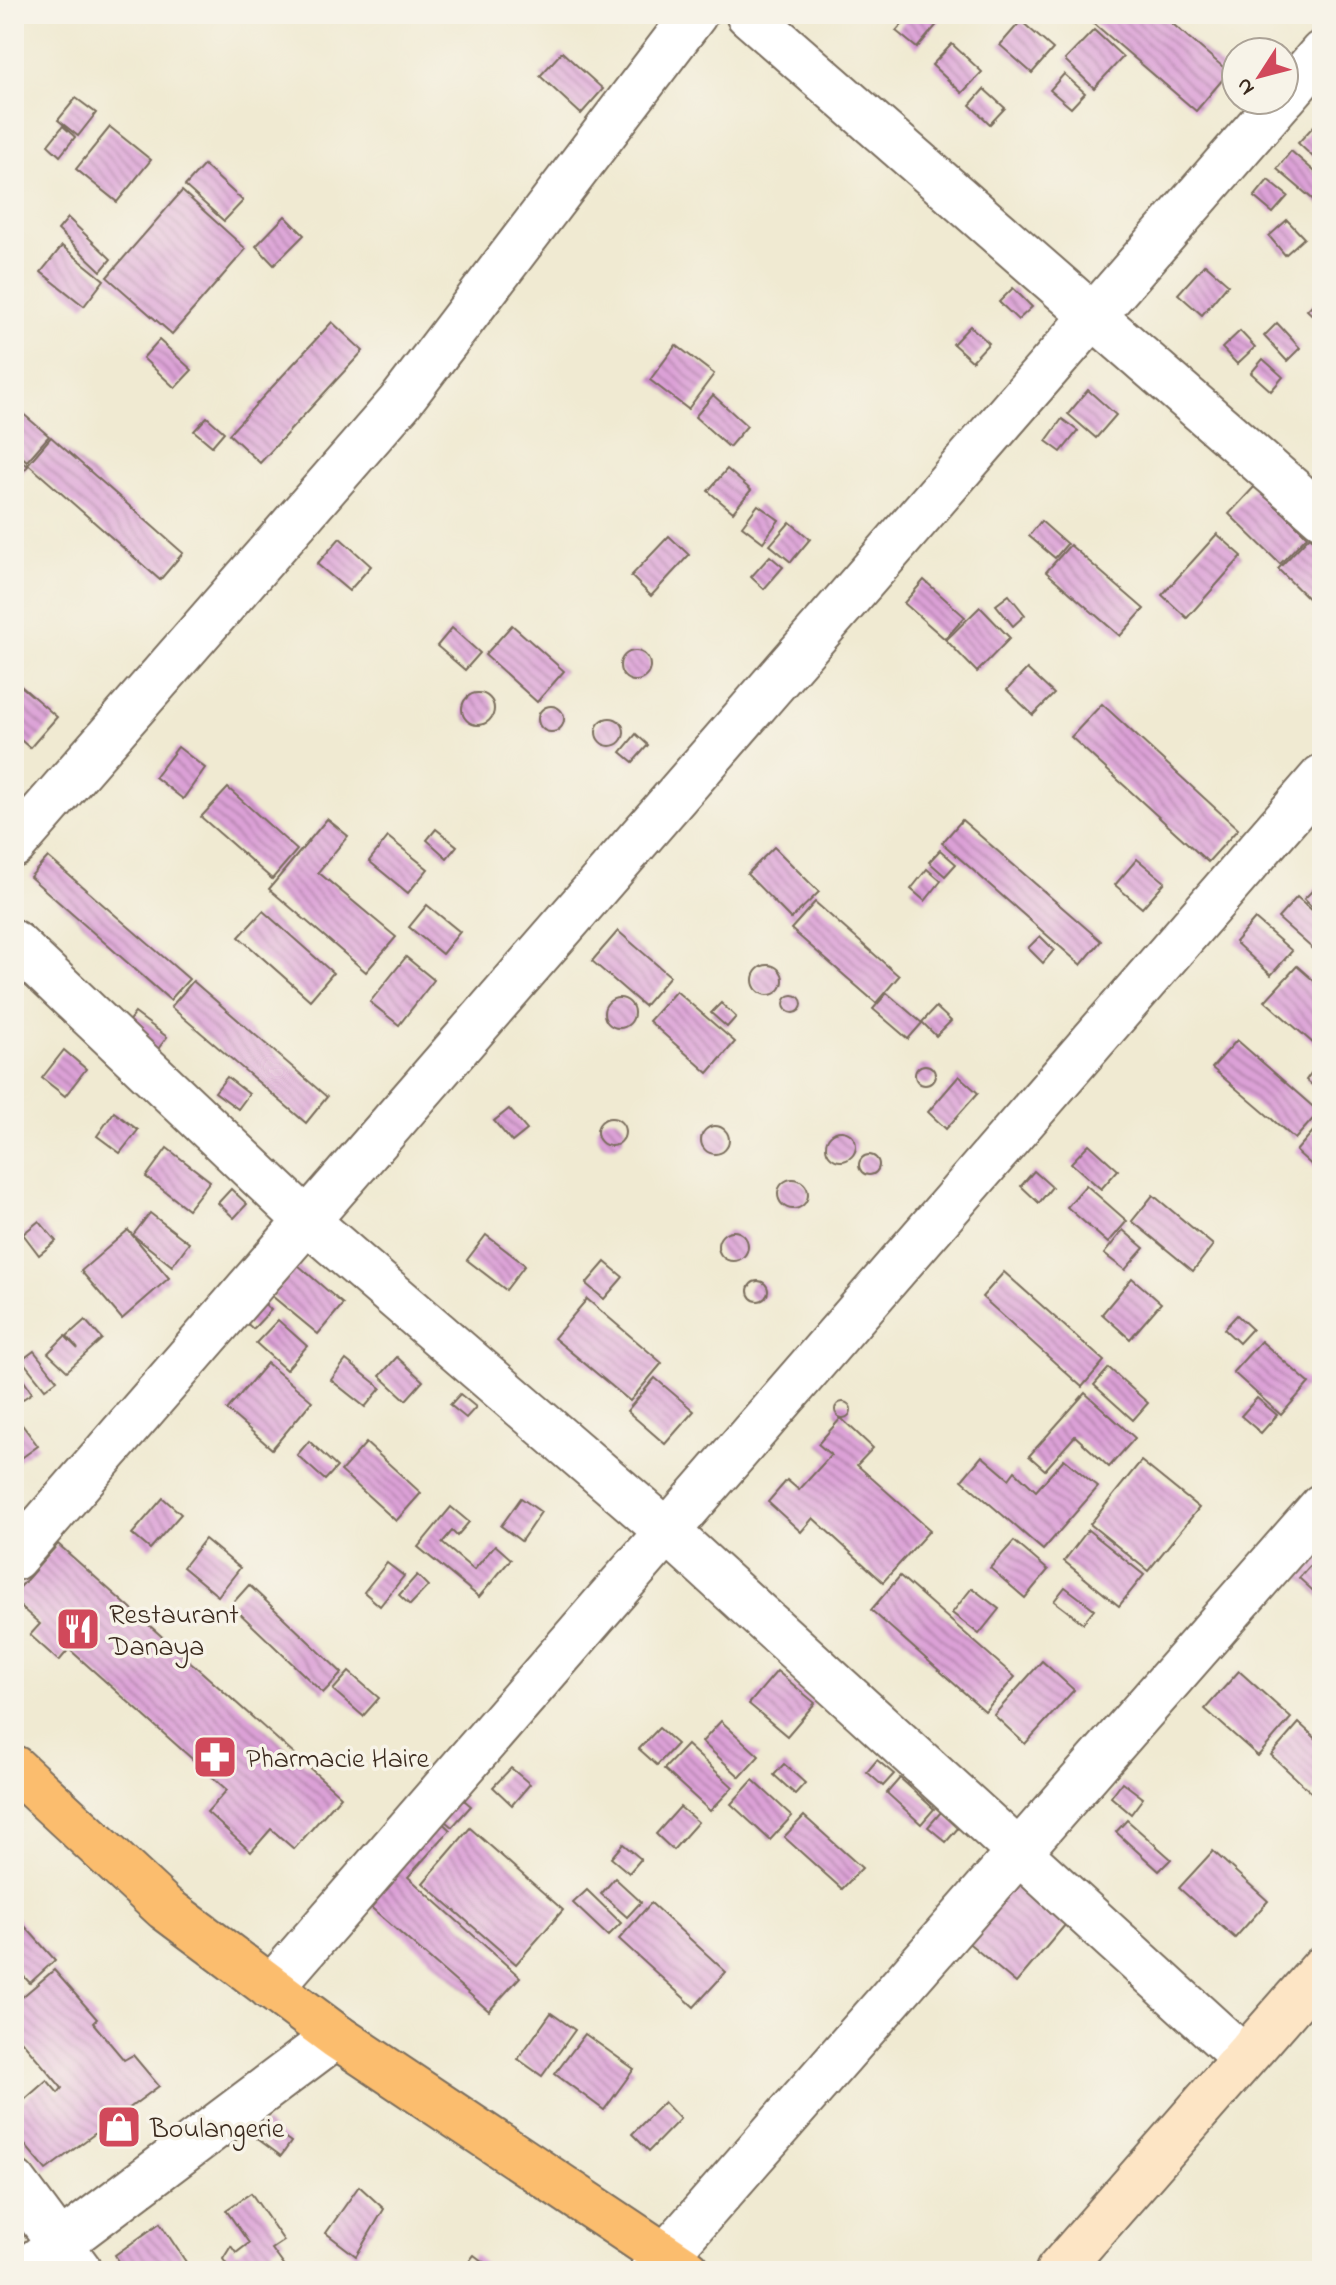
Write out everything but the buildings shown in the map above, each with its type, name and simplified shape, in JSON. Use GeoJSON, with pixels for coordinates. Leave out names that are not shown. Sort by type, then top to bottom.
{"type":"FeatureCollection","features":[{"type":"Feature","properties":{"kind":"main road"},"geometry":{"type":"LineString","coordinates":[[21,1788],[165,1908],[336,2036],[669,2266]]}},
{"type":"Feature","properties":{"kind":"street"},"geometry":{"type":"LineString","coordinates":[[14,845],[400,402],[695,14]]}},
{"type":"Feature","properties":{"kind":"street"},"geometry":{"type":"LineString","coordinates":[[748,14],[1322,516]]}},
{"type":"Feature","properties":{"kind":"street"},"geometry":{"type":"LineString","coordinates":[[1300,78],[1322,53]]}},
{"type":"Feature","properties":{"kind":"street"},"geometry":{"type":"LineString","coordinates":[[14,1558],[1267,116]]}},
{"type":"Feature","properties":{"kind":"street"},"geometry":{"type":"LineString","coordinates":[[271,1988],[1322,777]]}},
{"type":"Feature","properties":{"kind":"street"},"geometry":{"type":"LineString","coordinates":[[14,943],[307,1221],[668,1532],[1243,2057]]}},
{"type":"Feature","properties":{"kind":"street"},"geometry":{"type":"LineString","coordinates":[[669,2266],[1020,1853],[1322,1506]]}},
{"type":"Feature","properties":{"kind":"street"},"geometry":{"type":"LineString","coordinates":[[1058,2271],[1322,1969]]}},
{"type":"Feature","properties":{"kind":"street"},"geometry":{"type":"LineString","coordinates":[[24,2271],[70,2258],[336,2036]]}},
{"type":"Feature","properties":{"kind":"street"},"geometry":{"type":"LineString","coordinates":[[14,2182],[70,2258]]}},
{"type":"Feature","properties":{"kind":"place","name":"Restaurant Danaya"},"geometry":{"type":"Point","coordinates":[78,1629]}},
{"type":"Feature","properties":{"kind":"place","name":"Pharmacie Haire"},"geometry":{"type":"Point","coordinates":[215,1757]}},
{"type":"Feature","properties":{"kind":"place","name":"Boulangerie"},"geometry":{"type":"Point","coordinates":[119,2127]}}]}
